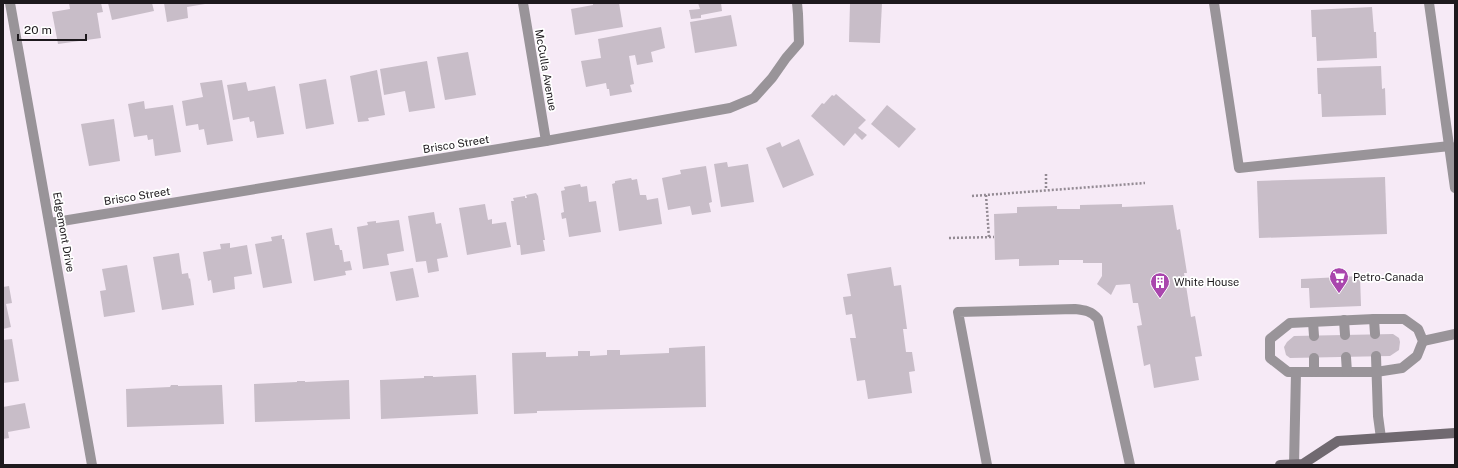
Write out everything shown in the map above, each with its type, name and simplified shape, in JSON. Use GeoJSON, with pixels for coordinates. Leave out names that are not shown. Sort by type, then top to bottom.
{"type":"FeatureCollection","features":[{"type":"Feature","properties":{"kind":"main road"},"geometry":{"type":"LineString","coordinates":[[1280,465],[1300,464],[1338,441],[1455,433]]}},
{"type":"Feature","properties":{"kind":"street","name":"Edgemont Drive"},"geometry":{"type":"LineString","coordinates":[[10,3],[92,465]]}},
{"type":"Feature","properties":{"kind":"street","name":"McCulla Avenue"},"geometry":{"type":"LineString","coordinates":[[523,3],[546,141]]}},
{"type":"Feature","properties":{"kind":"street","name":"Brisco Street"},"geometry":{"type":"LineString","coordinates":[[50,222],[546,141],[730,108],[754,98],[772,78],[799,43],[796,3]]}},
{"type":"Feature","properties":{"kind":"street"},"geometry":{"type":"LineString","coordinates":[[1214,3],[1239,168],[1450,146]]}},
{"type":"Feature","properties":{"kind":"street"},"geometry":{"type":"LineString","coordinates":[[1429,3],[1455,188]]}},
{"type":"Feature","properties":{"kind":"street"},"geometry":{"type":"LineString","coordinates":[[987,465],[958,312],[1075,309],[1090,312],[1098,319],[1130,465]]}},
{"type":"Feature","properties":{"kind":"street"},"geometry":{"type":"LineString","coordinates":[[1374,319],[1375,334]]}},
{"type":"Feature","properties":{"kind":"street"},"geometry":{"type":"LineString","coordinates":[[1374,319],[1404,319],[1418,329],[1423,341],[1417,356],[1402,368],[1376,372],[1288,372],[1270,358],[1270,339],[1290,323],[1374,319]]}},
{"type":"Feature","properties":{"kind":"street"},"geometry":{"type":"LineString","coordinates":[[1344,320],[1345,335]]}},
{"type":"Feature","properties":{"kind":"street"},"geometry":{"type":"LineString","coordinates":[[1314,322],[1314,336]]}},
{"type":"Feature","properties":{"kind":"street"},"geometry":{"type":"LineString","coordinates":[[1423,341],[1455,334]]}},
{"type":"Feature","properties":{"kind":"street"},"geometry":{"type":"LineString","coordinates":[[1376,356],[1380,438]]}},
{"type":"Feature","properties":{"kind":"street"},"geometry":{"type":"LineString","coordinates":[[1346,357],[1347,372]]}},
{"type":"Feature","properties":{"kind":"street"},"geometry":{"type":"LineString","coordinates":[[1314,358],[1314,372]]}},
{"type":"Feature","properties":{"kind":"street"},"geometry":{"type":"LineString","coordinates":[[1296,372],[1300,464]]}},
{"type":"Feature","properties":{"kind":"path"},"geometry":{"type":"LineString","coordinates":[[1046,174],[1046,190]]}},
{"type":"Feature","properties":{"kind":"path"},"geometry":{"type":"LineString","coordinates":[[972,196],[1146,183]]}},
{"type":"Feature","properties":{"kind":"path"},"geometry":{"type":"LineString","coordinates":[[986,195],[989,238]]}},
{"type":"Feature","properties":{"kind":"path"},"geometry":{"type":"LineString","coordinates":[[949,238],[994,237]]}},
{"type":"Feature","properties":{"kind":"building"},"geometry":{"type":"Polygon","coordinates":[[[69,3],[101,3],[103,12],[97,13],[101,38],[58,44],[52,12],[70,9],[69,3]]]}},
{"type":"Feature","properties":{"kind":"building"},"geometry":{"type":"Polygon","coordinates":[[[108,3],[152,3],[154,11],[112,20],[108,3]]]}},
{"type":"Feature","properties":{"kind":"building"},"geometry":{"type":"Polygon","coordinates":[[[164,3],[205,4],[187,7],[188,18],[167,22],[164,3]]]}},
{"type":"Feature","properties":{"kind":"building"},"geometry":{"type":"Polygon","coordinates":[[[593,3],[619,3],[623,27],[575,35],[571,9],[593,5],[593,3]]]}},
{"type":"Feature","properties":{"kind":"building"},"geometry":{"type":"Polygon","coordinates":[[[698,3],[721,3],[722,11],[701,15],[701,18],[691,19],[689,10],[700,9],[698,3]]]}},
{"type":"Feature","properties":{"kind":"building"},"geometry":{"type":"Polygon","coordinates":[[[850,3],[882,3],[880,43],[849,42],[850,3]]]}},
{"type":"Feature","properties":{"kind":"building"},"geometry":{"type":"Polygon","coordinates":[[[1372,7],[1374,32],[1376,32],[1377,58],[1317,61],[1316,37],[1312,37],[1311,10],[1372,7]]]}},
{"type":"Feature","properties":{"kind":"building"},"geometry":{"type":"Polygon","coordinates":[[[731,15],[737,46],[695,53],[690,22],[731,15]]]}},
{"type":"Feature","properties":{"kind":"building"},"geometry":{"type":"Polygon","coordinates":[[[661,27],[665,48],[651,52],[653,62],[637,65],[635,55],[629,56],[634,84],[630,85],[632,92],[610,96],[606,83],[586,87],[581,61],[601,58],[598,39],[661,27]]]}},
{"type":"Feature","properties":{"kind":"building"},"geometry":{"type":"Polygon","coordinates":[[[468,52],[476,95],[445,100],[437,57],[468,52]]]}},
{"type":"Feature","properties":{"kind":"building"},"geometry":{"type":"Polygon","coordinates":[[[427,61],[435,108],[409,112],[405,91],[384,95],[380,69],[427,61]]]}},
{"type":"Feature","properties":{"kind":"building"},"geometry":{"type":"Polygon","coordinates":[[[1381,66],[1382,89],[1385,88],[1386,115],[1322,117],[1321,94],[1318,94],[1317,68],[1381,66]]]}},
{"type":"Feature","properties":{"kind":"building"},"geometry":{"type":"Polygon","coordinates":[[[377,70],[385,115],[368,118],[369,121],[358,122],[350,76],[377,70]]]}},
{"type":"Feature","properties":{"kind":"building"},"geometry":{"type":"Polygon","coordinates":[[[326,79],[334,124],[306,129],[299,84],[326,79]]]}},
{"type":"Feature","properties":{"kind":"building"},"geometry":{"type":"Polygon","coordinates":[[[222,80],[233,141],[207,145],[204,129],[199,130],[198,124],[186,126],[182,101],[203,97],[200,83],[222,80]]]}},
{"type":"Feature","properties":{"kind":"building"},"geometry":{"type":"Polygon","coordinates":[[[246,82],[248,91],[275,86],[284,134],[257,138],[254,121],[250,122],[249,117],[233,120],[227,85],[246,82]]]}},
{"type":"Feature","properties":{"kind":"building"},"geometry":{"type":"Polygon","coordinates":[[[836,94],[866,120],[858,128],[867,135],[862,140],[855,133],[844,146],[811,116],[822,103],[824,104],[832,95],[834,96],[836,94]]]}},
{"type":"Feature","properties":{"kind":"building"},"geometry":{"type":"Polygon","coordinates":[[[144,101],[145,109],[173,105],[181,152],[155,156],[153,139],[148,140],[147,135],[134,137],[128,104],[144,101]]]}},
{"type":"Feature","properties":{"kind":"building"},"geometry":{"type":"Polygon","coordinates":[[[887,105],[916,129],[899,148],[871,124],[887,105]]]}},
{"type":"Feature","properties":{"kind":"building"},"geometry":{"type":"Polygon","coordinates":[[[114,119],[120,161],[89,166],[81,124],[114,119]]]}},
{"type":"Feature","properties":{"kind":"building"},"geometry":{"type":"Polygon","coordinates":[[[799,139],[814,175],[783,188],[766,148],[780,142],[782,147],[799,139]]]}},
{"type":"Feature","properties":{"kind":"building"},"geometry":{"type":"Polygon","coordinates":[[[727,162],[728,167],[748,164],[754,202],[721,207],[714,164],[727,162]]]}},
{"type":"Feature","properties":{"kind":"building"},"geometry":{"type":"Polygon","coordinates":[[[706,166],[712,202],[709,203],[711,212],[692,215],[690,206],[668,210],[662,178],[681,174],[680,170],[706,166]]]}},
{"type":"Feature","properties":{"kind":"building"},"geometry":{"type":"Polygon","coordinates":[[[1385,177],[1387,234],[1259,238],[1257,181],[1385,177]]]}},
{"type":"Feature","properties":{"kind":"building"},"geometry":{"type":"Polygon","coordinates":[[[631,178],[632,180],[637,179],[640,195],[646,195],[647,200],[658,198],[662,224],[619,231],[612,184],[615,183],[615,181],[631,178]]]}},
{"type":"Feature","properties":{"kind":"building"},"geometry":{"type":"Polygon","coordinates":[[[580,184],[581,187],[587,186],[589,202],[596,201],[601,232],[569,237],[566,218],[562,219],[561,213],[564,212],[561,191],[565,190],[564,187],[580,184]]]}},
{"type":"Feature","properties":{"kind":"building"},"geometry":{"type":"Polygon","coordinates":[[[536,193],[538,196],[545,240],[543,240],[545,251],[521,255],[520,245],[517,245],[511,201],[514,201],[513,198],[525,196],[525,198],[527,198],[526,195],[536,193]]]}},
{"type":"Feature","properties":{"kind":"building"},"geometry":{"type":"Polygon","coordinates":[[[485,204],[488,220],[492,219],[492,224],[506,222],[511,247],[467,255],[459,208],[485,204]]]}},
{"type":"Feature","properties":{"kind":"building","name":"White House"},"geometry":{"type":"Polygon","coordinates":[[[1122,204],[1122,207],[1173,205],[1177,230],[1180,229],[1187,273],[1184,273],[1191,317],[1195,316],[1202,356],[1195,357],[1199,380],[1154,388],[1150,364],[1144,366],[1137,326],[1142,325],[1138,303],[1133,303],[1130,284],[1116,285],[1111,295],[1097,284],[1102,276],[1102,263],[1083,263],[1083,260],[1059,260],[1059,265],[1019,266],[1019,259],[995,260],[994,214],[1017,213],[1017,207],[1057,206],[1057,209],[1080,209],[1080,205],[1122,204]]]}},
{"type":"Feature","properties":{"kind":"building"},"geometry":{"type":"Polygon","coordinates":[[[434,212],[436,224],[441,223],[448,257],[437,259],[439,271],[428,273],[426,261],[416,262],[408,216],[434,212]]]}},
{"type":"Feature","properties":{"kind":"building"},"geometry":{"type":"Polygon","coordinates":[[[399,220],[404,251],[387,254],[389,265],[363,269],[357,227],[368,225],[367,222],[376,221],[376,223],[399,220]]]}},
{"type":"Feature","properties":{"kind":"building"},"geometry":{"type":"Polygon","coordinates":[[[332,228],[335,245],[339,245],[340,250],[342,250],[344,262],[350,261],[352,270],[345,271],[346,275],[314,281],[306,233],[332,228]]]}},
{"type":"Feature","properties":{"kind":"building"},"geometry":{"type":"Polygon","coordinates":[[[282,235],[292,283],[263,288],[255,244],[272,241],[271,237],[282,235]]]}},
{"type":"Feature","properties":{"kind":"building"},"geometry":{"type":"Polygon","coordinates":[[[230,243],[230,248],[247,245],[252,274],[234,277],[235,289],[213,293],[211,280],[208,281],[203,252],[221,249],[220,244],[230,243]]]}},
{"type":"Feature","properties":{"kind":"building"},"geometry":{"type":"Polygon","coordinates":[[[179,253],[182,274],[188,273],[189,279],[190,278],[194,305],[162,310],[153,257],[179,253]]]}},
{"type":"Feature","properties":{"kind":"building"},"geometry":{"type":"Polygon","coordinates":[[[127,265],[135,312],[104,317],[100,291],[106,290],[102,269],[127,265]]]}},
{"type":"Feature","properties":{"kind":"building"},"geometry":{"type":"Polygon","coordinates":[[[891,267],[894,286],[901,285],[907,329],[903,329],[906,352],[912,352],[915,371],[909,372],[912,393],[868,399],[865,380],[857,381],[850,338],[856,338],[852,314],[846,315],[843,297],[851,296],[847,274],[891,267]]]}},
{"type":"Feature","properties":{"kind":"building"},"geometry":{"type":"Polygon","coordinates":[[[413,268],[419,297],[396,301],[390,272],[413,268]]]}},
{"type":"Feature","properties":{"kind":"building"},"geometry":{"type":"Polygon","coordinates":[[[1360,276],[1361,306],[1310,308],[1309,288],[1301,288],[1301,279],[1360,276]]]}},
{"type":"Feature","properties":{"kind":"building"},"geometry":{"type":"Polygon","coordinates":[[[9,286],[12,303],[6,304],[11,327],[3,329],[3,287],[9,286]]]}},
{"type":"Feature","properties":{"kind":"building"},"geometry":{"type":"Polygon","coordinates":[[[1393,334],[1399,338],[1399,350],[1390,356],[1290,358],[1286,355],[1284,347],[1294,336],[1393,334]]]}},
{"type":"Feature","properties":{"kind":"building"},"geometry":{"type":"Polygon","coordinates":[[[12,339],[19,381],[3,383],[3,340],[12,339]]]}},
{"type":"Feature","properties":{"kind":"building"},"geometry":{"type":"Polygon","coordinates":[[[705,346],[706,407],[537,411],[537,413],[514,414],[512,353],[546,352],[546,357],[578,356],[578,351],[590,351],[590,356],[607,355],[607,350],[620,350],[620,355],[669,353],[669,348],[705,346]]]}},
{"type":"Feature","properties":{"kind":"building"},"geometry":{"type":"Polygon","coordinates":[[[476,375],[478,414],[381,419],[380,380],[424,378],[424,376],[476,375]]]}},
{"type":"Feature","properties":{"kind":"building"},"geometry":{"type":"Polygon","coordinates":[[[349,380],[350,419],[255,422],[254,384],[349,380]]]}},
{"type":"Feature","properties":{"kind":"building"},"geometry":{"type":"Polygon","coordinates":[[[171,385],[222,385],[224,424],[127,427],[126,389],[170,387],[171,385]]]}},
{"type":"Feature","properties":{"kind":"building"},"geometry":{"type":"Polygon","coordinates":[[[25,403],[30,428],[8,432],[9,438],[3,439],[3,407],[25,403]]]}},
{"type":"Feature","properties":{"kind":"place","name":"Petro-Canada"},"geometry":{"type":"Point","coordinates":[1339,294]}},
{"type":"Feature","properties":{"kind":"place","name":"White House"},"geometry":{"type":"Point","coordinates":[1160,299]}}]}
